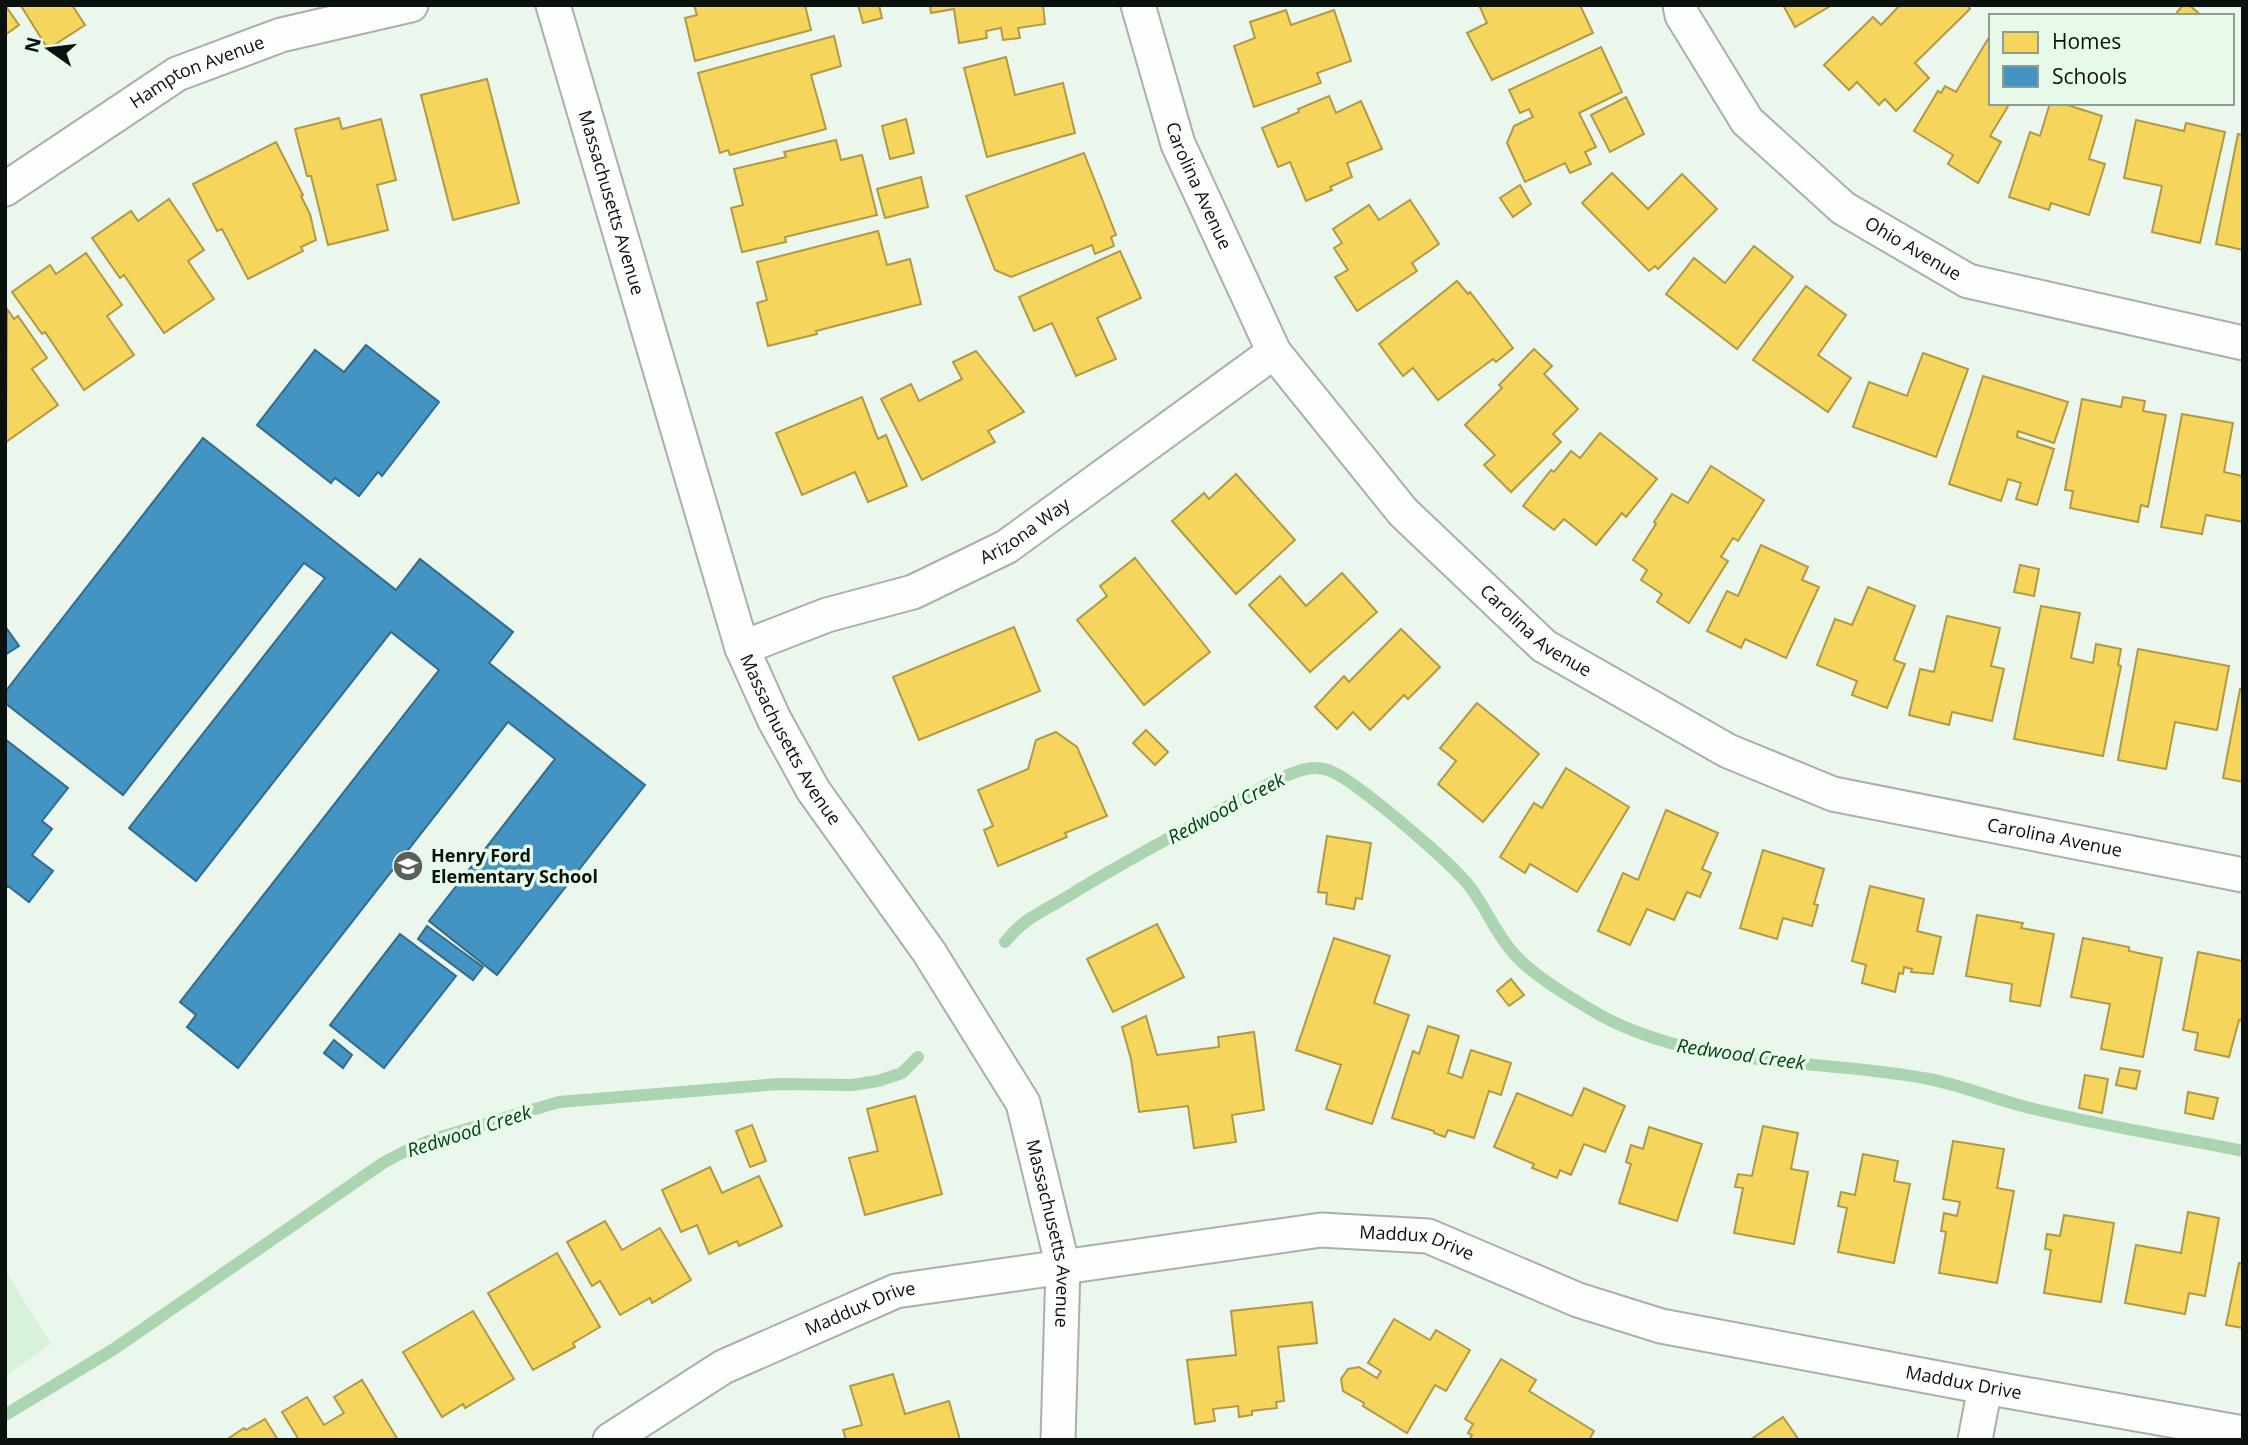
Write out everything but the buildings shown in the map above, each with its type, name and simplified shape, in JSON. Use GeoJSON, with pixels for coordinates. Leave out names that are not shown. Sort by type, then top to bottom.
{"type":"FeatureCollection","features":[{"type":"Feature","properties":{"kind":"street","name":"Hampton Avenue"},"geometry":{"type":"LineString","coordinates":[[5,190],[177,74],[281,35],[411,5]]}},
{"type":"Feature","properties":{"kind":"street","name":"Massachusetts Avenue"},"geometry":{"type":"LineString","coordinates":[[553,5],[743,648],[774,719],[813,790],[929,952],[1023,1103],[1063,1267],[1058,1440]]}},
{"type":"Feature","properties":{"kind":"street","name":"Carolina Avenue"},"geometry":{"type":"LineString","coordinates":[[1138,5],[1178,144],[1274,352],[1402,512],[1544,646],[1728,751],[1833,794],[2243,875]]}},
{"type":"Feature","properties":{"kind":"street","name":"Ohio Avenue"},"geometry":{"type":"LineString","coordinates":[[1679,5],[1682,15],[1747,121],[1843,208],[1968,281],[2243,343]]}},
{"type":"Feature","properties":{"kind":"street","name":"Arizona Way"},"geometry":{"type":"LineString","coordinates":[[743,648],[827,615],[913,592],[1006,547],[1274,352]]}},
{"type":"Feature","properties":{"kind":"street","name":"Maddux Drive"},"geometry":{"type":"LineString","coordinates":[[610,1440],[723,1367],[896,1291],[1321,1230],[1428,1236],[1578,1300],[1661,1326],[2243,1433]]}},
{"type":"Feature","properties":{"kind":"street"},"geometry":{"type":"LineString","coordinates":[[1975,1440],[1986,1387]]}},
{"type":"Feature","properties":{"kind":"green space"},"geometry":{"type":"Polygon","coordinates":[[[5,1270],[51,1344],[5,1376],[5,1270]]]}},
{"type":"Feature","properties":{"kind":"waterway","name":"Redwood Creek"},"geometry":{"type":"LineString","coordinates":[[1005,942],[1035,915],[1172,836],[1276,780],[1301,770],[1321,768],[1341,776],[1358,788],[1444,860],[1470,887],[1508,947],[1533,972],[1600,1015],[1639,1033],[1720,1054],[1929,1079],[2060,1115],[2243,1151]]}},
{"type":"Feature","properties":{"kind":"waterway","name":"Redwood Creek"},"geometry":{"type":"LineString","coordinates":[[5,1415],[114,1349],[383,1163],[413,1147],[559,1102],[778,1084],[852,1085],[878,1081],[902,1073],[918,1057]]}},
{"type":"Feature","properties":{"kind":"place","name":"Henry Ford Elementary School"},"geometry":{"type":"Point","coordinates":[408,866]}}]}
